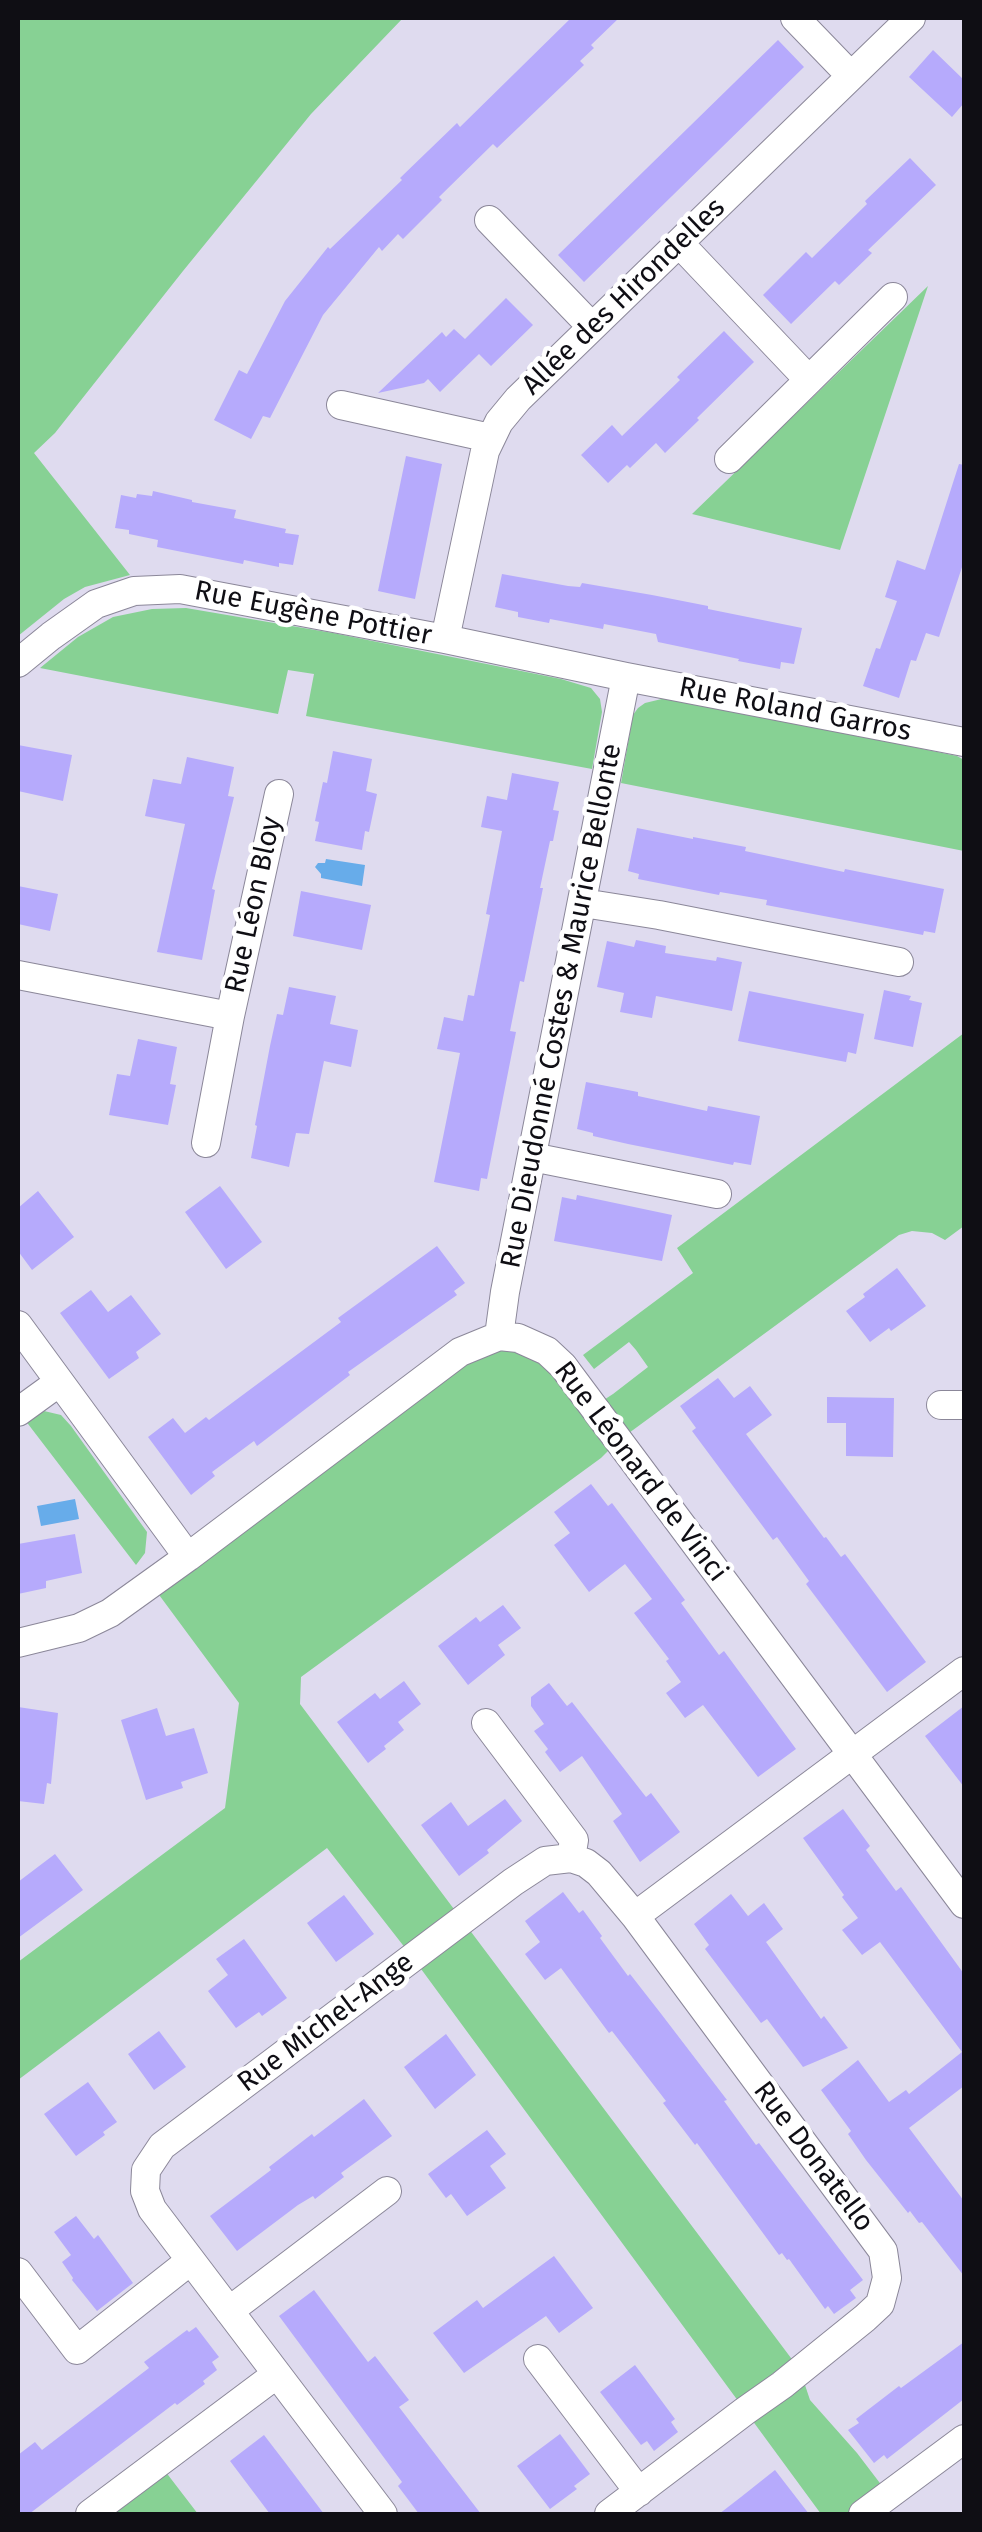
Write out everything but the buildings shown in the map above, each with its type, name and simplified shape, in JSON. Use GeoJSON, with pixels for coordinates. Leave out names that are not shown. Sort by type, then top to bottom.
{"type":"FeatureCollection","features":[{"type":"Feature","properties":{"kind":"street"},"geometry":{"type":"LineString","coordinates":[[794,18],[851,76]]}},
{"type":"Feature","properties":{"kind":"street","name":"Allée des Hirondelles"},"geometry":{"type":"LineString","coordinates":[[445,639],[485,451],[499,422],[518,399],[912,18]]}},
{"type":"Feature","properties":{"kind":"street"},"geometry":{"type":"LineString","coordinates":[[489,220],[592,327]]}},
{"type":"Feature","properties":{"kind":"street"},"geometry":{"type":"LineString","coordinates":[[679,243],[809,380]]}},
{"type":"Feature","properties":{"kind":"street"},"geometry":{"type":"LineString","coordinates":[[729,460],[893,297]]}},
{"type":"Feature","properties":{"kind":"street"},"geometry":{"type":"LineString","coordinates":[[341,404],[490,438]]}},
{"type":"Feature","properties":{"kind":"street","name":"Rue Eugène Pottier"},"geometry":{"type":"LineString","coordinates":[[18,664],[96,604],[120,594],[158,588],[445,639],[626,677]]}},
{"type":"Feature","properties":{"kind":"street","name":"Rue Roland Garros"},"geometry":{"type":"LineString","coordinates":[[626,677],[960,733]]}},
{"type":"Feature","properties":{"kind":"street","name":"Rue Dieudonné Costes & Maurice Bellonte"},"geometry":{"type":"LineString","coordinates":[[499,1336],[626,677]]}},
{"type":"Feature","properties":{"kind":"street","name":"Rue Léon Bloy"},"geometry":{"type":"LineString","coordinates":[[206,1143],[279,794]]}},
{"type":"Feature","properties":{"kind":"street"},"geometry":{"type":"LineString","coordinates":[[582,903],[900,962]]}},
{"type":"Feature","properties":{"kind":"street","name":"Rue Léon Bloy"},"geometry":{"type":"LineString","coordinates":[[18,975],[230,1016]]}},
{"type":"Feature","properties":{"kind":"street"},"geometry":{"type":"LineString","coordinates":[[532,1157],[717,1194]]}},
{"type":"Feature","properties":{"kind":"street"},"geometry":{"type":"LineString","coordinates":[[18,1325],[188,1557]]}},
{"type":"Feature","properties":{"kind":"street"},"geometry":{"type":"LineString","coordinates":[[18,1643],[89,1624],[121,1606],[460,1352],[499,1336]]}},
{"type":"Feature","properties":{"kind":"street","name":"Rue Léonard de Vinci"},"geometry":{"type":"LineString","coordinates":[[499,1336],[537,1345],[562,1366],[964,1904]]}},
{"type":"Feature","properties":{"kind":"street"},"geometry":{"type":"LineString","coordinates":[[18,1412],[58,1383]]}},
{"type":"Feature","properties":{"kind":"street"},"geometry":{"type":"LineString","coordinates":[[486,1724],[574,1840],[571,1858],[599,1873],[635,1916],[964,1670]]}},
{"type":"Feature","properties":{"kind":"street","name":"Rue Michel-Ange"},"geometry":{"type":"LineString","coordinates":[[383,2514],[152,2209],[145,2192],[146,2170],[162,2146],[513,1882],[545,1861],[571,1858]]}},
{"type":"Feature","properties":{"kind":"street","name":"Rue Donatello"},"geometry":{"type":"LineString","coordinates":[[635,1916],[883,2251],[888,2278],[880,2304],[782,2386],[639,2492]]}},
{"type":"Feature","properties":{"kind":"street"},"geometry":{"type":"LineString","coordinates":[[229,2312],[387,2192]]}},
{"type":"Feature","properties":{"kind":"street"},"geometry":{"type":"LineString","coordinates":[[18,2272],[77,2350],[190,2261]]}},
{"type":"Feature","properties":{"kind":"street"},"geometry":{"type":"LineString","coordinates":[[538,2359],[639,2492],[609,2514]]}},
{"type":"Feature","properties":{"kind":"street"},"geometry":{"type":"LineString","coordinates":[[90,2514],[277,2374]]}},
{"type":"Feature","properties":{"kind":"street"},"geometry":{"type":"LineString","coordinates":[[863,2514],[964,2439]]}},
{"type":"Feature","properties":{"kind":"green space"},"geometry":{"type":"Polygon","coordinates":[[[18,18],[403,18],[311,114],[55,433],[34,453],[130,575],[85,587],[18,636],[18,18]]]}},
{"type":"Feature","properties":{"kind":"green space"},"geometry":{"type":"Polygon","coordinates":[[[928,286],[840,550],[692,514],[928,286]]]}},
{"type":"Feature","properties":{"kind":"green space"},"geometry":{"type":"Polygon","coordinates":[[[186,608],[333,633],[591,688],[600,699],[602,712],[592,769],[306,716],[314,674],[288,670],[278,714],[40,668],[78,637],[113,617],[152,609],[186,608]]]}},
{"type":"Feature","properties":{"kind":"green space"},"geometry":{"type":"Polygon","coordinates":[[[670,697],[957,756],[964,760],[964,851],[621,783],[633,715],[645,703],[670,697]]]}},
{"type":"Feature","properties":{"kind":"green space"},"geometry":{"type":"Polygon","coordinates":[[[964,1033],[964,1226],[945,1240],[932,1233],[912,1231],[899,1235],[301,1677],[300,1704],[800,2370],[810,2400],[889,2495],[863,2514],[821,2514],[413,1958],[327,1848],[18,2080],[18,1962],[225,1808],[239,1703],[151,1584],[460,1352],[509,1336],[593,1407],[613,1394],[648,1367],[636,1350],[629,1342],[594,1369],[583,1355],[693,1273],[677,1248],[964,1033]]]}},
{"type":"Feature","properties":{"kind":"green space"},"geometry":{"type":"Polygon","coordinates":[[[44,1411],[61,1415],[71,1426],[147,1532],[145,1553],[136,1565],[25,1420],[44,1411]]]}},
{"type":"Feature","properties":{"kind":"green space"},"geometry":{"type":"Polygon","coordinates":[[[165,2471],[198,2514],[107,2514],[165,2471]]]}},
{"type":"Feature","properties":{"kind":"water"},"geometry":{"type":"Polygon","coordinates":[[[326,859],[365,865],[362,886],[321,878],[315,867],[326,859]]]}},
{"type":"Feature","properties":{"kind":"water"},"geometry":{"type":"Polygon","coordinates":[[[75,1499],[79,1519],[41,1526],[37,1506],[75,1499]]]}}]}
